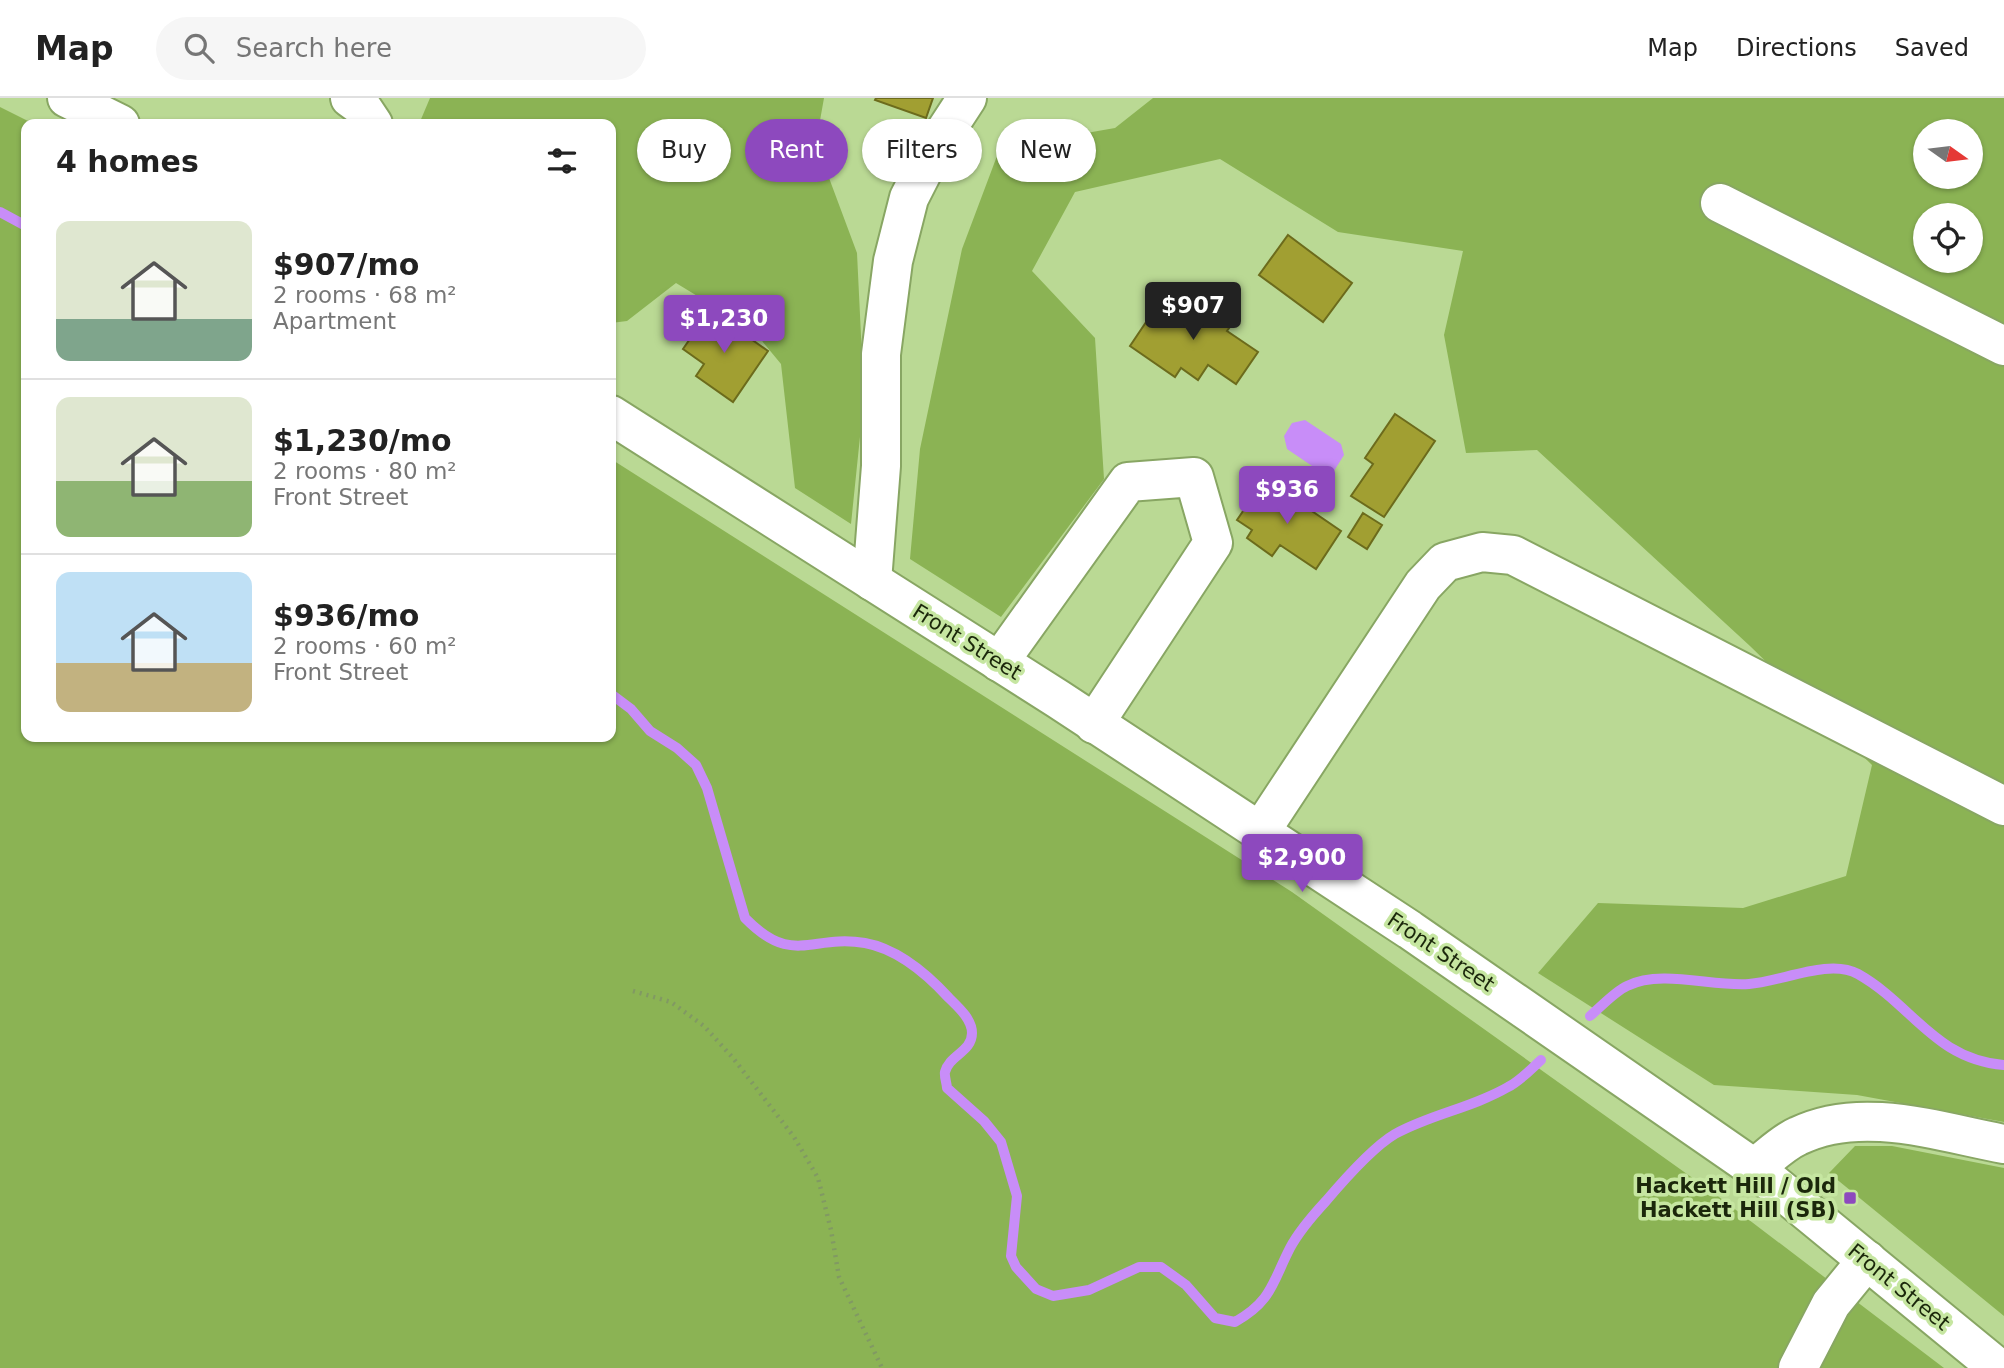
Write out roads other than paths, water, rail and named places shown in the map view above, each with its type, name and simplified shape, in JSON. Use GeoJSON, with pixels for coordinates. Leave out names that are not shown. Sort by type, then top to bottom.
{"type":"FeatureCollection","features":[{"type":"Feature","properties":{"kind":"main road"},"geometry":{"type":"LineString","coordinates":[[66,98],[110,119]]}},
{"type":"Feature","properties":{"kind":"main road"},"geometry":{"type":"LineString","coordinates":[[350,98],[361,106],[370,119]]}},
{"type":"Feature","properties":{"kind":"main road"},"geometry":{"type":"LineString","coordinates":[[872,581],[881,466],[881,354],[892,261],[909,198],[935,147],[967,98]]}},
{"type":"Feature","properties":{"kind":"main road"},"geometry":{"type":"LineString","coordinates":[[1720,203],[2004,346]]}},
{"type":"Feature","properties":{"kind":"main road","name":"Front Street"},"geometry":{"type":"LineString","coordinates":[[616,418],[1094,723],[1410,930],[1754,1168],[1998,1368]]}},
{"type":"Feature","properties":{"kind":"main road"},"geometry":{"type":"LineString","coordinates":[[999,662],[1128,482],[1194,477],[1213,543],[1094,723]]}},
{"type":"Feature","properties":{"kind":"main road"},"geometry":{"type":"LineString","coordinates":[[1260,832],[1423,585],[1445,562],[1482,552],[1513,555],[2004,806]]}},
{"type":"Feature","properties":{"kind":"main road"},"geometry":{"type":"LineString","coordinates":[[1754,1168],[1797,1136],[1844,1122],[1897,1123],[2004,1144]]}},
{"type":"Feature","properties":{"kind":"main road"},"geometry":{"type":"LineString","coordinates":[[1798,1368],[1831,1304],[1867,1260]]}},
{"type":"Feature","properties":{"kind":"waterway"},"geometry":{"type":"LineString","coordinates":[[0,212],[21,223]]}},
{"type":"Feature","properties":{"kind":"waterway"},"geometry":{"type":"LineString","coordinates":[[616,698],[631,709],[650,731],[677,748],[696,765],[707,788],[745,918],[762,933],[790,945],[846,941],[865,943],[889,951],[921,972],[964,1014],[970,1023],[971,1039],[965,1049],[947,1066],[947,1088],[984,1121],[1001,1142],[1017,1196],[1011,1256],[1016,1267],[1036,1289],[1053,1296],[1089,1290],[1139,1267],[1161,1267],[1186,1285],[1215,1318],[1235,1322],[1264,1299],[1302,1229],[1377,1147],[1409,1127],[1508,1087],[1541,1060]]}},
{"type":"Feature","properties":{"kind":"waterway"},"geometry":{"type":"LineString","coordinates":[[1590,1016],[1617,992],[1641,981],[1671,979],[1749,984],[1805,972],[1846,970],[1858,974],[1877,987],[1925,1029],[1959,1053],[1980,1061],[2004,1065]]}},
{"type":"Feature","properties":{"kind":"place","name":"Hackett Hill / Old Hackett Hill (SB)"},"geometry":{"type":"Point","coordinates":[1850,1198]}}]}
